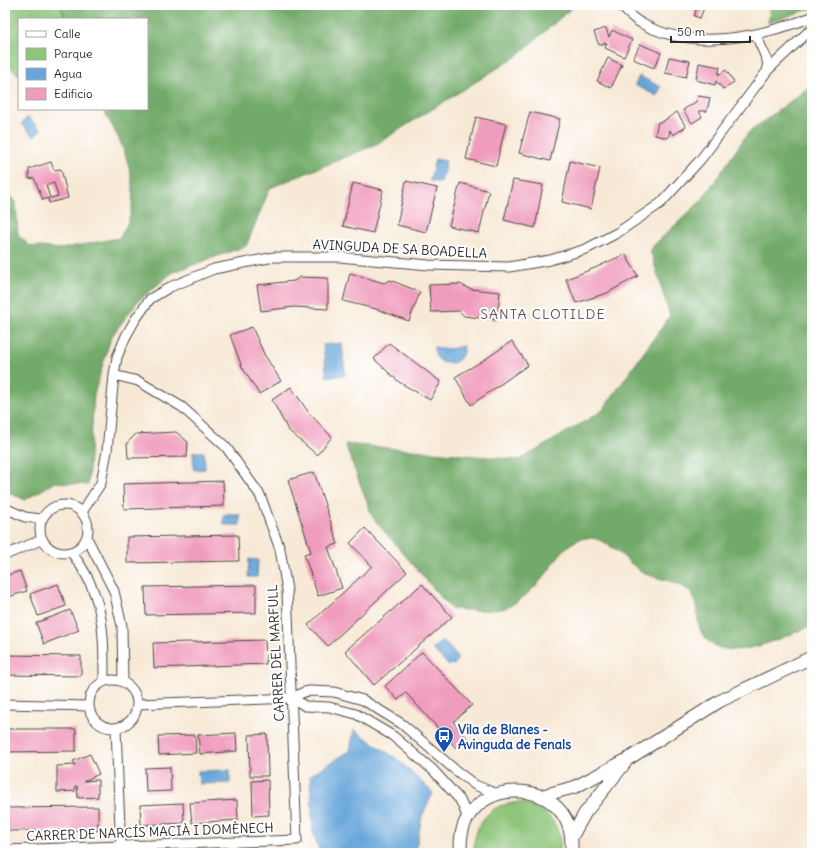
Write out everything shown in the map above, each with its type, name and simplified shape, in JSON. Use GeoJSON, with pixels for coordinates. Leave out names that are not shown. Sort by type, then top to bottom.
{"type":"FeatureCollection","features":[{"type":"Feature","properties":{"kind":"main road"},"geometry":{"type":"LineString","coordinates":[[541,796],[574,787],[628,759],[720,701],[812,657]]}},
{"type":"Feature","properties":{"kind":"main road"},"geometry":{"type":"LineString","coordinates":[[571,838],[585,813],[628,759]]}},
{"type":"Feature","properties":{"kind":"main road"},"geometry":{"type":"LineString","coordinates":[[461,853],[462,834],[468,818],[481,804],[497,794],[517,790],[530,792],[541,796],[550,802],[561,814],[567,823],[571,838],[571,853]]}},
{"type":"Feature","properties":{"kind":"street"},"geometry":{"type":"LineString","coordinates":[[620,5],[640,23],[669,34],[692,39],[722,39],[756,35],[812,17]]}},
{"type":"Feature","properties":{"kind":"street"},"geometry":{"type":"LineString","coordinates":[[801,21],[810,32]]}},
{"type":"Feature","properties":{"kind":"street","name":"AVINGUDA DE SA BOADELLA"},"geometry":{"type":"LineString","coordinates":[[82,512],[101,483],[107,451],[117,357],[135,320],[150,299],[170,288],[214,269],[274,257],[338,257],[429,265],[509,267],[550,260],[586,249],[617,233],[660,203],[701,159],[768,70],[810,32]]}},
{"type":"Feature","properties":{"kind":"street"},"geometry":{"type":"LineString","coordinates":[[756,35],[768,60],[768,70]]}},
{"type":"Feature","properties":{"kind":"street","name":"CARRER DEL MARFULL"},"geometry":{"type":"LineString","coordinates":[[114,375],[138,381],[182,407],[226,447],[260,495],[280,549],[287,590],[297,840]]}},
{"type":"Feature","properties":{"kind":"street"},"geometry":{"type":"LineString","coordinates":[[87,538],[80,547],[71,552],[61,553],[49,548],[41,540],[39,528],[41,519],[54,506],[68,504],[82,512],[88,524],[87,538],[114,591],[122,626],[123,682]]}},
{"type":"Feature","properties":{"kind":"street"},"geometry":{"type":"LineString","coordinates":[[5,508],[25,517],[41,519]]}},
{"type":"Feature","properties":{"kind":"street"},"geometry":{"type":"LineString","coordinates":[[5,555],[41,540]]}},
{"type":"Feature","properties":{"kind":"street"},"geometry":{"type":"LineString","coordinates":[[71,552],[82,566],[94,592],[102,619],[104,681]]}},
{"type":"Feature","properties":{"kind":"street"},"geometry":{"type":"LineString","coordinates":[[110,680],[123,682],[133,691],[136,697],[137,704],[133,717],[122,726],[116,728],[108,727],[95,720],[91,713],[89,706],[92,691],[104,681],[110,680]]}},
{"type":"Feature","properties":{"kind":"street"},"geometry":{"type":"LineString","coordinates":[[137,704],[292,698],[304,692],[334,692],[363,700],[402,724],[475,785],[497,794]]}},
{"type":"Feature","properties":{"kind":"street"},"geometry":{"type":"LineString","coordinates":[[292,698],[305,706],[329,707],[356,714],[393,736],[433,770],[460,800],[468,818]]}},
{"type":"Feature","properties":{"kind":"street"},"geometry":{"type":"LineString","coordinates":[[5,704],[89,706]]}},
{"type":"Feature","properties":{"kind":"street"},"geometry":{"type":"LineString","coordinates":[[116,728],[120,849]]}},
{"type":"Feature","properties":{"kind":"street","name":"CARRER DE NARCÍS MACIÀ I DOMÈNECH"},"geometry":{"type":"LineString","coordinates":[[5,850],[120,849],[297,840]]}},
{"type":"Feature","properties":{"kind":"green space"},"geometry":{"type":"Polygon","coordinates":[[[5,5],[60,5],[66,18],[18,18],[18,74],[5,62],[5,5]]]}},
{"type":"Feature","properties":{"kind":"green space"},"geometry":{"type":"Polygon","coordinates":[[[60,5],[575,5],[517,56],[375,145],[270,188],[246,246],[173,272],[138,301],[111,337],[94,394],[88,485],[55,482],[25,500],[5,491],[5,191],[16,203],[18,235],[30,246],[60,249],[119,238],[126,227],[130,215],[132,202],[131,176],[124,151],[104,110],[148,110],[148,18],[66,18],[60,5]]]}},
{"type":"Feature","properties":{"kind":"green space"},"geometry":{"type":"Polygon","coordinates":[[[771,5],[812,5],[812,8],[768,23],[771,5]]]}},
{"type":"Feature","properties":{"kind":"green space"},"geometry":{"type":"Polygon","coordinates":[[[812,85],[812,626],[756,647],[726,649],[713,645],[700,630],[697,607],[690,592],[685,587],[644,573],[610,546],[597,539],[591,538],[583,538],[576,541],[564,550],[538,584],[510,606],[494,610],[451,609],[373,518],[345,444],[520,460],[602,411],[670,316],[650,249],[702,200],[748,133],[812,85]]]}},
{"type":"Feature","properties":{"kind":"green space"},"geometry":{"type":"Polygon","coordinates":[[[519,802],[529,804],[537,808],[551,818],[559,834],[560,853],[475,853],[474,846],[477,832],[488,814],[500,806],[519,802]]]}},
{"type":"Feature","properties":{"kind":"water"},"geometry":{"type":"Polygon","coordinates":[[[639,76],[661,87],[657,96],[635,85],[639,76]]]}},
{"type":"Feature","properties":{"kind":"water"},"geometry":{"type":"Polygon","coordinates":[[[28,117],[41,130],[34,137],[21,124],[28,117]]]}},
{"type":"Feature","properties":{"kind":"water"},"geometry":{"type":"Polygon","coordinates":[[[435,159],[446,161],[441,183],[430,181],[435,159]]]}},
{"type":"Feature","properties":{"kind":"water"},"geometry":{"type":"Polygon","coordinates":[[[342,343],[345,375],[327,377],[323,345],[342,343]]]}},
{"type":"Feature","properties":{"kind":"water"},"geometry":{"type":"Polygon","coordinates":[[[464,346],[463,354],[455,362],[443,362],[435,354],[434,347],[449,349],[464,346]]]}},
{"type":"Feature","properties":{"kind":"water"},"geometry":{"type":"Polygon","coordinates":[[[193,452],[204,452],[205,469],[194,470],[193,452]]]}},
{"type":"Feature","properties":{"kind":"water"},"geometry":{"type":"Polygon","coordinates":[[[224,515],[240,515],[240,525],[224,525],[224,515]]]}},
{"type":"Feature","properties":{"kind":"water"},"geometry":{"type":"Polygon","coordinates":[[[249,559],[258,560],[257,577],[248,577],[249,559]]]}},
{"type":"Feature","properties":{"kind":"water"},"geometry":{"type":"Polygon","coordinates":[[[443,640],[458,658],[454,665],[451,664],[449,666],[432,649],[443,640]]]}},
{"type":"Feature","properties":{"kind":"water"},"geometry":{"type":"Polygon","coordinates":[[[354,730],[397,759],[433,793],[422,816],[416,847],[409,853],[320,853],[313,832],[310,775],[350,751],[354,730]]]}},
{"type":"Feature","properties":{"kind":"water"},"geometry":{"type":"Polygon","coordinates":[[[230,770],[230,783],[199,784],[198,771],[230,770]]]}},
{"type":"Feature","properties":{"kind":"building"},"geometry":{"type":"Polygon","coordinates":[[[686,5],[705,5],[700,18],[694,16],[696,10],[686,5]]]}},
{"type":"Feature","properties":{"kind":"building"},"geometry":{"type":"Polygon","coordinates":[[[606,28],[609,37],[612,30],[632,40],[624,57],[605,48],[607,43],[599,45],[594,32],[606,28]]]}},
{"type":"Feature","properties":{"kind":"building"},"geometry":{"type":"Polygon","coordinates":[[[640,44],[661,53],[654,68],[633,59],[640,44]]]}},
{"type":"Feature","properties":{"kind":"building"},"geometry":{"type":"Polygon","coordinates":[[[669,57],[690,61],[686,77],[665,73],[669,57]]]}},
{"type":"Feature","properties":{"kind":"building"},"geometry":{"type":"Polygon","coordinates":[[[608,58],[622,65],[611,88],[597,81],[608,58]]]}},
{"type":"Feature","properties":{"kind":"building"},"geometry":{"type":"Polygon","coordinates":[[[699,63],[720,67],[718,75],[726,70],[734,82],[723,89],[716,81],[715,85],[696,80],[699,63]]]}},
{"type":"Feature","properties":{"kind":"building"},"geometry":{"type":"Polygon","coordinates":[[[698,96],[710,98],[707,111],[699,111],[702,117],[692,123],[683,110],[697,101],[698,96]]]}},
{"type":"Feature","properties":{"kind":"building"},"geometry":{"type":"Polygon","coordinates":[[[530,112],[560,119],[550,161],[519,153],[530,112]]]}},
{"type":"Feature","properties":{"kind":"building"},"geometry":{"type":"Polygon","coordinates":[[[677,112],[686,127],[673,135],[670,130],[668,138],[655,135],[658,122],[662,122],[677,112]]]}},
{"type":"Feature","properties":{"kind":"building"},"geometry":{"type":"Polygon","coordinates":[[[476,117],[506,124],[496,166],[466,159],[476,117]]]}},
{"type":"Feature","properties":{"kind":"building"},"geometry":{"type":"Polygon","coordinates":[[[570,161],[600,168],[591,209],[562,202],[570,161]]]}},
{"type":"Feature","properties":{"kind":"building"},"geometry":{"type":"Polygon","coordinates":[[[51,162],[54,170],[61,169],[68,198],[49,203],[48,198],[43,200],[34,178],[29,179],[29,169],[51,162]],[[54,183],[46,185],[50,198],[58,196],[54,183]]]}},
{"type":"Feature","properties":{"kind":"building"},"geometry":{"type":"Polygon","coordinates":[[[513,180],[543,185],[535,228],[504,220],[513,180]]]}},
{"type":"Feature","properties":{"kind":"building"},"geometry":{"type":"Polygon","coordinates":[[[406,181],[437,188],[426,232],[397,225],[406,181]]]}},
{"type":"Feature","properties":{"kind":"building"},"geometry":{"type":"Polygon","coordinates":[[[353,183],[383,190],[373,233],[343,226],[353,183]]]}},
{"type":"Feature","properties":{"kind":"building"},"geometry":{"type":"Polygon","coordinates":[[[460,183],[489,191],[479,233],[449,226],[460,183]]]}},
{"type":"Feature","properties":{"kind":"building"},"geometry":{"type":"Polygon","coordinates":[[[625,254],[638,276],[607,293],[576,303],[566,279],[625,254]]]}},
{"type":"Feature","properties":{"kind":"building"},"geometry":{"type":"Polygon","coordinates":[[[350,273],[384,283],[390,280],[420,292],[409,321],[376,309],[343,301],[350,273]]]}},
{"type":"Feature","properties":{"kind":"building"},"geometry":{"type":"Polygon","coordinates":[[[300,277],[328,278],[328,309],[294,307],[261,311],[257,285],[294,281],[300,277]]]}},
{"type":"Feature","properties":{"kind":"building"},"geometry":{"type":"Polygon","coordinates":[[[460,284],[470,289],[500,292],[497,320],[464,316],[459,311],[431,312],[429,285],[460,284]]]}},
{"type":"Feature","properties":{"kind":"building"},"geometry":{"type":"Polygon","coordinates":[[[252,327],[264,354],[281,381],[259,394],[242,367],[230,335],[252,327]]]}},
{"type":"Feature","properties":{"kind":"building"},"geometry":{"type":"Polygon","coordinates":[[[512,341],[528,365],[471,405],[455,377],[512,341]]]}},
{"type":"Feature","properties":{"kind":"building"},"geometry":{"type":"Polygon","coordinates":[[[389,343],[441,382],[430,400],[399,382],[374,359],[389,343]]]}},
{"type":"Feature","properties":{"kind":"building"},"geometry":{"type":"Polygon","coordinates":[[[291,387],[309,413],[332,437],[317,455],[288,430],[272,400],[291,387]]]}},
{"type":"Feature","properties":{"kind":"building"},"geometry":{"type":"Polygon","coordinates":[[[176,432],[188,442],[187,457],[128,458],[127,443],[136,434],[176,432]]]}},
{"type":"Feature","properties":{"kind":"building"},"geometry":{"type":"Polygon","coordinates":[[[314,472],[338,544],[328,547],[342,588],[318,596],[304,554],[311,552],[288,480],[314,472]]]}},
{"type":"Feature","properties":{"kind":"building"},"geometry":{"type":"Polygon","coordinates":[[[223,481],[224,506],[124,509],[123,484],[223,481]]]}},
{"type":"Feature","properties":{"kind":"building"},"geometry":{"type":"Polygon","coordinates":[[[365,528],[407,572],[328,646],[308,625],[372,566],[350,543],[365,528]]]}},
{"type":"Feature","properties":{"kind":"building"},"geometry":{"type":"Polygon","coordinates":[[[238,535],[239,561],[127,563],[127,537],[238,535]]]}},
{"type":"Feature","properties":{"kind":"building"},"geometry":{"type":"Polygon","coordinates":[[[20,571],[27,591],[5,598],[5,576],[20,571]]]}},
{"type":"Feature","properties":{"kind":"building"},"geometry":{"type":"Polygon","coordinates":[[[58,584],[66,606],[38,616],[30,594],[58,584]]]}},
{"type":"Feature","properties":{"kind":"building"},"geometry":{"type":"Polygon","coordinates":[[[422,584],[452,617],[374,685],[345,651],[422,584]]]}},
{"type":"Feature","properties":{"kind":"building"},"geometry":{"type":"Polygon","coordinates":[[[256,585],[256,613],[146,615],[145,587],[256,585]]]}},
{"type":"Feature","properties":{"kind":"building"},"geometry":{"type":"Polygon","coordinates":[[[70,610],[79,630],[44,644],[36,623],[70,610]]]}},
{"type":"Feature","properties":{"kind":"building"},"geometry":{"type":"Polygon","coordinates":[[[265,640],[266,664],[154,668],[153,643],[265,640]]]}},
{"type":"Feature","properties":{"kind":"building"},"geometry":{"type":"Polygon","coordinates":[[[422,652],[472,705],[453,722],[467,738],[456,748],[406,693],[398,700],[385,686],[422,652]]]}},
{"type":"Feature","properties":{"kind":"building"},"geometry":{"type":"Polygon","coordinates":[[[5,655],[81,656],[81,676],[5,675],[5,655]]]}},
{"type":"Feature","properties":{"kind":"building"},"geometry":{"type":"Polygon","coordinates":[[[5,729],[76,729],[76,751],[5,752],[5,729]]]}},
{"type":"Feature","properties":{"kind":"building"},"geometry":{"type":"Polygon","coordinates":[[[236,733],[237,751],[200,754],[198,735],[236,733]]]}},
{"type":"Feature","properties":{"kind":"building"},"geometry":{"type":"Polygon","coordinates":[[[267,734],[268,776],[250,776],[249,735],[267,734]]]}},
{"type":"Feature","properties":{"kind":"building"},"geometry":{"type":"Polygon","coordinates":[[[195,735],[196,753],[159,755],[158,736],[195,735]]]}},
{"type":"Feature","properties":{"kind":"building"},"geometry":{"type":"Polygon","coordinates":[[[90,754],[99,774],[84,781],[98,780],[98,797],[78,798],[77,786],[75,786],[75,791],[57,792],[57,766],[75,765],[73,761],[90,754]]]}},
{"type":"Feature","properties":{"kind":"building"},"geometry":{"type":"Polygon","coordinates":[[[170,767],[171,791],[146,792],[145,768],[170,767]]]}},
{"type":"Feature","properties":{"kind":"building"},"geometry":{"type":"Polygon","coordinates":[[[268,780],[269,815],[253,816],[252,781],[268,780]]]}},
{"type":"Feature","properties":{"kind":"building"},"geometry":{"type":"Polygon","coordinates":[[[237,800],[238,820],[192,823],[190,803],[237,800]]]}},
{"type":"Feature","properties":{"kind":"building"},"geometry":{"type":"Polygon","coordinates":[[[183,803],[184,823],[141,825],[140,805],[183,803]]]}},
{"type":"Feature","properties":{"kind":"building"},"geometry":{"type":"Polygon","coordinates":[[[98,807],[98,830],[5,831],[5,808],[98,807]]]}},
{"type":"Feature","properties":{"kind":"place","name":"Vila de Blanes - Avinguda de Fenals"},"geometry":{"type":"Point","coordinates":[444,753]}},
{"type":"Feature","properties":{"kind":"district","name":"SANTA CLOTILDE"},"geometry":{"type":"Point","coordinates":[543,314]}}]}
